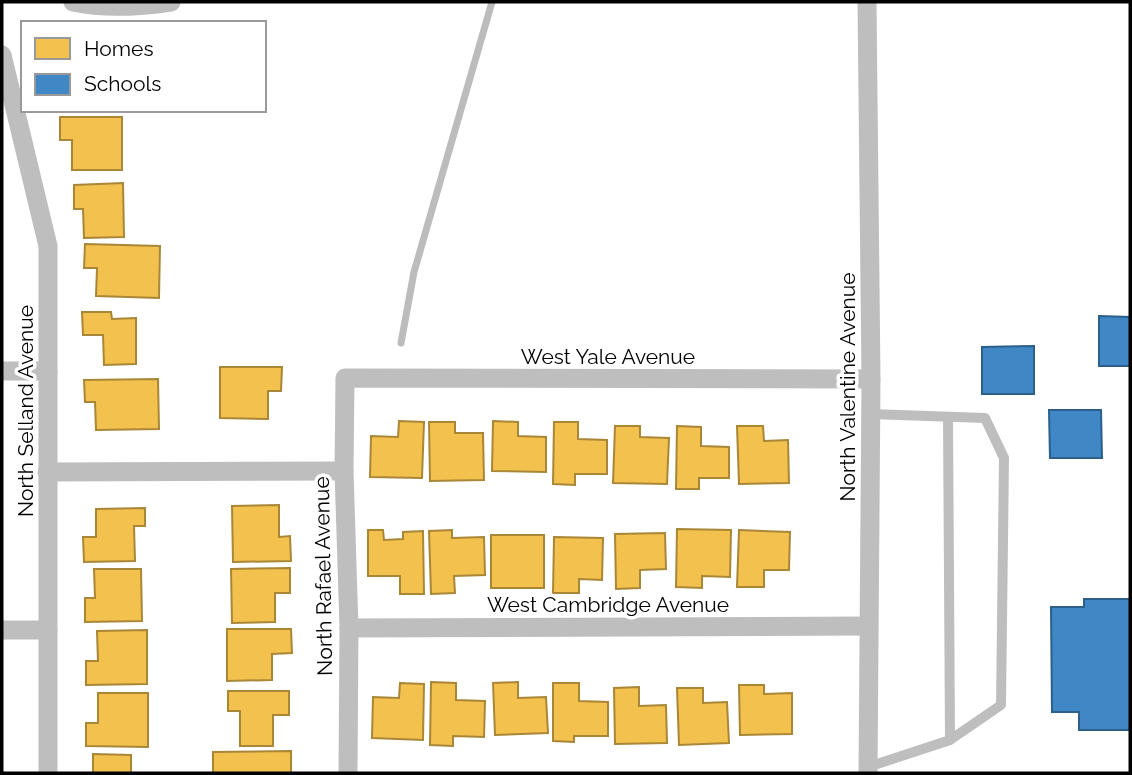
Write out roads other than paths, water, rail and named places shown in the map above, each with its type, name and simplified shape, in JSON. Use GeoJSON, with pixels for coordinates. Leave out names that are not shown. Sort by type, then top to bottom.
{"type":"FeatureCollection","features":[{"type":"Feature","properties":{"kind":"street"},"geometry":{"type":"LineString","coordinates":[[74,2],[97,7],[145,6],[171,2]]}},
{"type":"Feature","properties":{"kind":"street","name":"North Valentine Avenue"},"geometry":{"type":"LineString","coordinates":[[867,2],[871,379],[868,770]]}},
{"type":"Feature","properties":{"kind":"street","name":"North Selland Avenue"},"geometry":{"type":"LineString","coordinates":[[2,55],[9,114],[48,246],[48,773]]}},
{"type":"Feature","properties":{"kind":"street"},"geometry":{"type":"LineString","coordinates":[[2,371],[48,371]]}},
{"type":"Feature","properties":{"kind":"street","name":"West Yale Avenue"},"geometry":{"type":"LineString","coordinates":[[345,378],[871,379]]}},
{"type":"Feature","properties":{"kind":"street","name":"North Rafael Avenue"},"geometry":{"type":"LineString","coordinates":[[345,378],[344,471],[349,628],[348,773]]}},
{"type":"Feature","properties":{"kind":"street"},"geometry":{"type":"LineString","coordinates":[[47,472],[344,471]]}},
{"type":"Feature","properties":{"kind":"street","name":"West Cambridge Avenue"},"geometry":{"type":"LineString","coordinates":[[349,628],[868,626]]}},
{"type":"Feature","properties":{"kind":"street"},"geometry":{"type":"LineString","coordinates":[[2,630],[48,630]]}},
{"type":"Feature","properties":{"kind":"lane"},"geometry":{"type":"LineString","coordinates":[[868,770],[950,740],[1001,705],[1004,458],[985,418],[870,414]]}},
{"type":"Feature","properties":{"kind":"lane"},"geometry":{"type":"LineString","coordinates":[[948,417],[950,740]]}},
{"type":"Feature","properties":{"kind":"waterway"},"geometry":{"type":"LineString","coordinates":[[401,343],[414,272],[492,2]]}}]}
